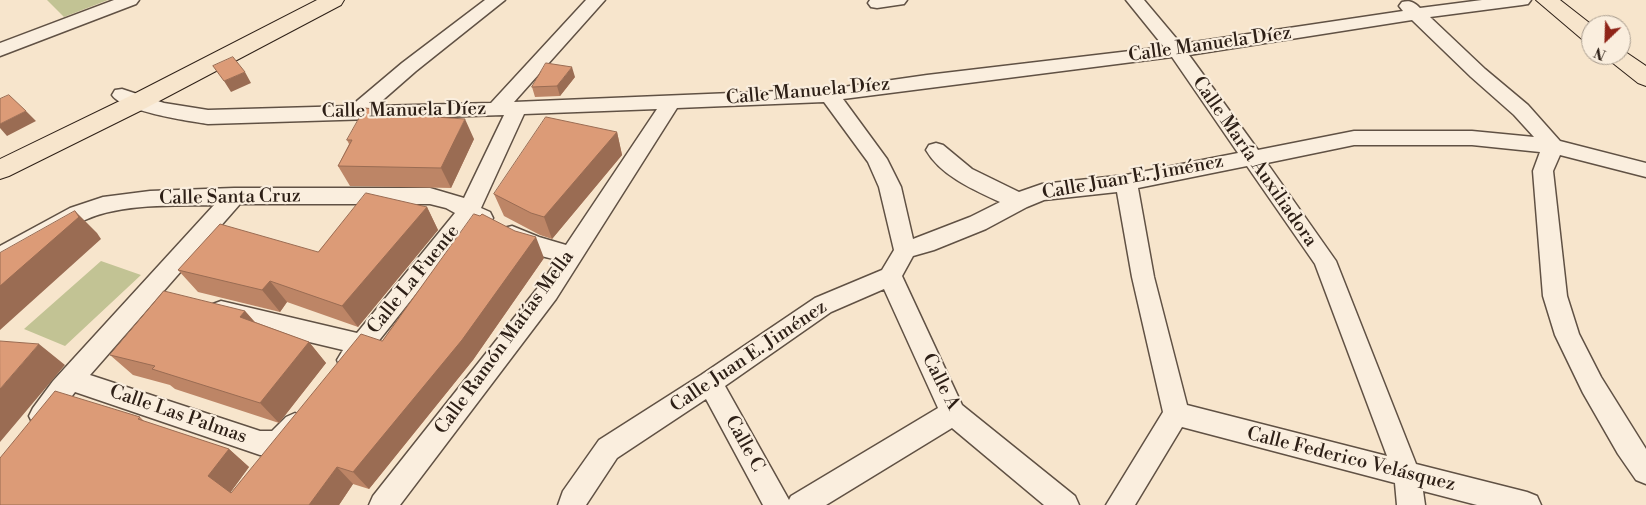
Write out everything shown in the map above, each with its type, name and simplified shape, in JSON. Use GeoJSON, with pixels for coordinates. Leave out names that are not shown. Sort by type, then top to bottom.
{"type":"FeatureCollection","features":[{"type":"Feature","properties":{"kind":"main road"},"geometry":{"type":"LineString","coordinates":[[0,170],[309,0]]}},
{"type":"Feature","properties":{"kind":"main road"},"geometry":{"type":"LineString","coordinates":[[0,155],[130,98],[333,0]]}},
{"type":"Feature","properties":{"kind":"main road"},"geometry":{"type":"LineString","coordinates":[[1547,0],[1581,27]]}},
{"type":"Feature","properties":{"kind":"main road"},"geometry":{"type":"LineString","coordinates":[[1630,65],[1646,78]]}},
{"type":"Feature","properties":{"kind":"street"},"geometry":{"type":"LineString","coordinates":[[0,50],[130,0]]}},
{"type":"Feature","properties":{"kind":"street"},"geometry":{"type":"LineString","coordinates":[[358,111],[409,66],[496,0]]}},
{"type":"Feature","properties":{"kind":"street","name":"Calle La Fuente"},"geometry":{"type":"LineString","coordinates":[[338,373],[469,211],[507,108],[596,0]]}},
{"type":"Feature","properties":{"kind":"street"},"geometry":{"type":"LineString","coordinates":[[877,3],[898,0]]}},
{"type":"Feature","properties":{"kind":"street","name":"Calle María Auxiliadora"},"geometry":{"type":"LineString","coordinates":[[1135,0],[1177,51],[1325,261],[1407,474],[1411,505]]}},
{"type":"Feature","properties":{"kind":"street","name":"Calle Manuela Díez"},"geometry":{"type":"LineString","coordinates":[[130,98],[176,113],[208,117],[507,108],[829,95],[927,81],[1177,51],[1409,7],[1522,0]]}},
{"type":"Feature","properties":{"kind":"street"},"geometry":{"type":"LineString","coordinates":[[1409,7],[1478,73],[1521,110],[1553,146],[1543,171],[1555,296],[1567,335],[1592,385],[1627,445],[1646,471]]}},
{"type":"Feature","properties":{"kind":"street"},"geometry":{"type":"LineString","coordinates":[[829,95],[877,159],[890,188],[905,250],[890,276]]}},
{"type":"Feature","properties":{"kind":"street","name":"Calle Ramón Matías Mella"},"geometry":{"type":"LineString","coordinates":[[383,505],[548,292],[570,255],[671,102]]}},
{"type":"Feature","properties":{"kind":"street","name":"Calle Juan E. Jiménez"},"geometry":{"type":"LineString","coordinates":[[905,250],[926,244],[978,223],[1019,201],[1042,192],[1126,183],[1354,138],[1464,138],[1553,146],[1646,170]]}},
{"type":"Feature","properties":{"kind":"street"},"geometry":{"type":"LineString","coordinates":[[936,150],[954,168],[978,184],[1019,201]]}},
{"type":"Feature","properties":{"kind":"street"},"geometry":{"type":"LineString","coordinates":[[1120,505],[1176,414],[1143,277],[1126,183]]}},
{"type":"Feature","properties":{"kind":"street"},"geometry":{"type":"LineString","coordinates":[[28,434],[72,380],[234,196]]}},
{"type":"Feature","properties":{"kind":"street","name":"Calle Santa Cruz"},"geometry":{"type":"LineString","coordinates":[[0,256],[78,214],[103,206],[150,199],[234,196],[430,196],[453,202],[532,244],[570,255]]}},
{"type":"Feature","properties":{"kind":"street","name":"Calle Juan E. Jiménez"},"geometry":{"type":"LineString","coordinates":[[572,505],[573,500],[608,449],[710,383],[823,304],[890,276]]}},
{"type":"Feature","properties":{"kind":"street","name":"Calle A"},"geometry":{"type":"LineString","coordinates":[[890,276],[953,414],[1065,505]]}},
{"type":"Feature","properties":{"kind":"street"},"geometry":{"type":"LineString","coordinates":[[149,292],[362,344]]}},
{"type":"Feature","properties":{"kind":"street","name":"Calle Las Palmas"},"geometry":{"type":"LineString","coordinates":[[72,380],[260,443],[274,444],[285,438],[309,409]]}},
{"type":"Feature","properties":{"kind":"street","name":"Calle C"},"geometry":{"type":"LineString","coordinates":[[710,383],[778,505]]}},
{"type":"Feature","properties":{"kind":"street"},"geometry":{"type":"LineString","coordinates":[[801,505],[953,414]]}},
{"type":"Feature","properties":{"kind":"street","name":"Calle Federico Velásquez"},"geometry":{"type":"LineString","coordinates":[[1176,414],[1527,505]]}},
{"type":"Feature","properties":{"kind":"green space"},"geometry":{"type":"Polygon","coordinates":[[[47,0],[108,0],[64,17],[47,0]]]}},
{"type":"Feature","properties":{"kind":"green space"},"geometry":{"type":"Polygon","coordinates":[[[101,261],[141,275],[65,346],[24,329],[101,261]]]}},
{"type":"Feature","properties":{"kind":"building"},"geometry":{"type":"Polygon","coordinates":[[[233,57],[245,72],[224,81],[213,66],[233,57]]]}},
{"type":"Feature","properties":{"kind":"building"},"geometry":{"type":"Polygon","coordinates":[[[546,63],[572,67],[557,86],[532,87],[546,63]]]}},
{"type":"Feature","properties":{"kind":"building"},"geometry":{"type":"Polygon","coordinates":[[[9,95],[26,111],[0,124],[0,99],[9,95]]]}},
{"type":"Feature","properties":{"kind":"building"},"geometry":{"type":"Polygon","coordinates":[[[365,108],[392,111],[391,114],[465,119],[441,168],[338,166],[352,140],[347,140],[365,108]]]}},
{"type":"Feature","properties":{"kind":"building"},"geometry":{"type":"Polygon","coordinates":[[[546,117],[617,132],[544,217],[531,213],[494,194],[546,117]]]}},
{"type":"Feature","properties":{"kind":"building"},"geometry":{"type":"Polygon","coordinates":[[[366,193],[427,207],[342,306],[270,281],[262,290],[178,270],[220,224],[318,252],[366,193]]]}},
{"type":"Feature","properties":{"kind":"building"},"geometry":{"type":"Polygon","coordinates":[[[75,211],[79,217],[0,286],[0,253],[75,211]]]}},
{"type":"Feature","properties":{"kind":"building"},"geometry":{"type":"Polygon","coordinates":[[[474,214],[480,216],[482,214],[515,231],[536,237],[462,340],[353,472],[337,467],[309,505],[0,505],[0,458],[55,391],[140,417],[138,419],[229,449],[208,476],[231,493],[361,334],[382,341],[474,214]]]}},
{"type":"Feature","properties":{"kind":"building"},"geometry":{"type":"Polygon","coordinates":[[[164,291],[245,311],[240,317],[309,342],[260,403],[152,369],[155,366],[110,355],[164,291]]]}},
{"type":"Feature","properties":{"kind":"building"},"geometry":{"type":"Polygon","coordinates":[[[0,341],[39,344],[0,389],[0,341]]]}}]}
